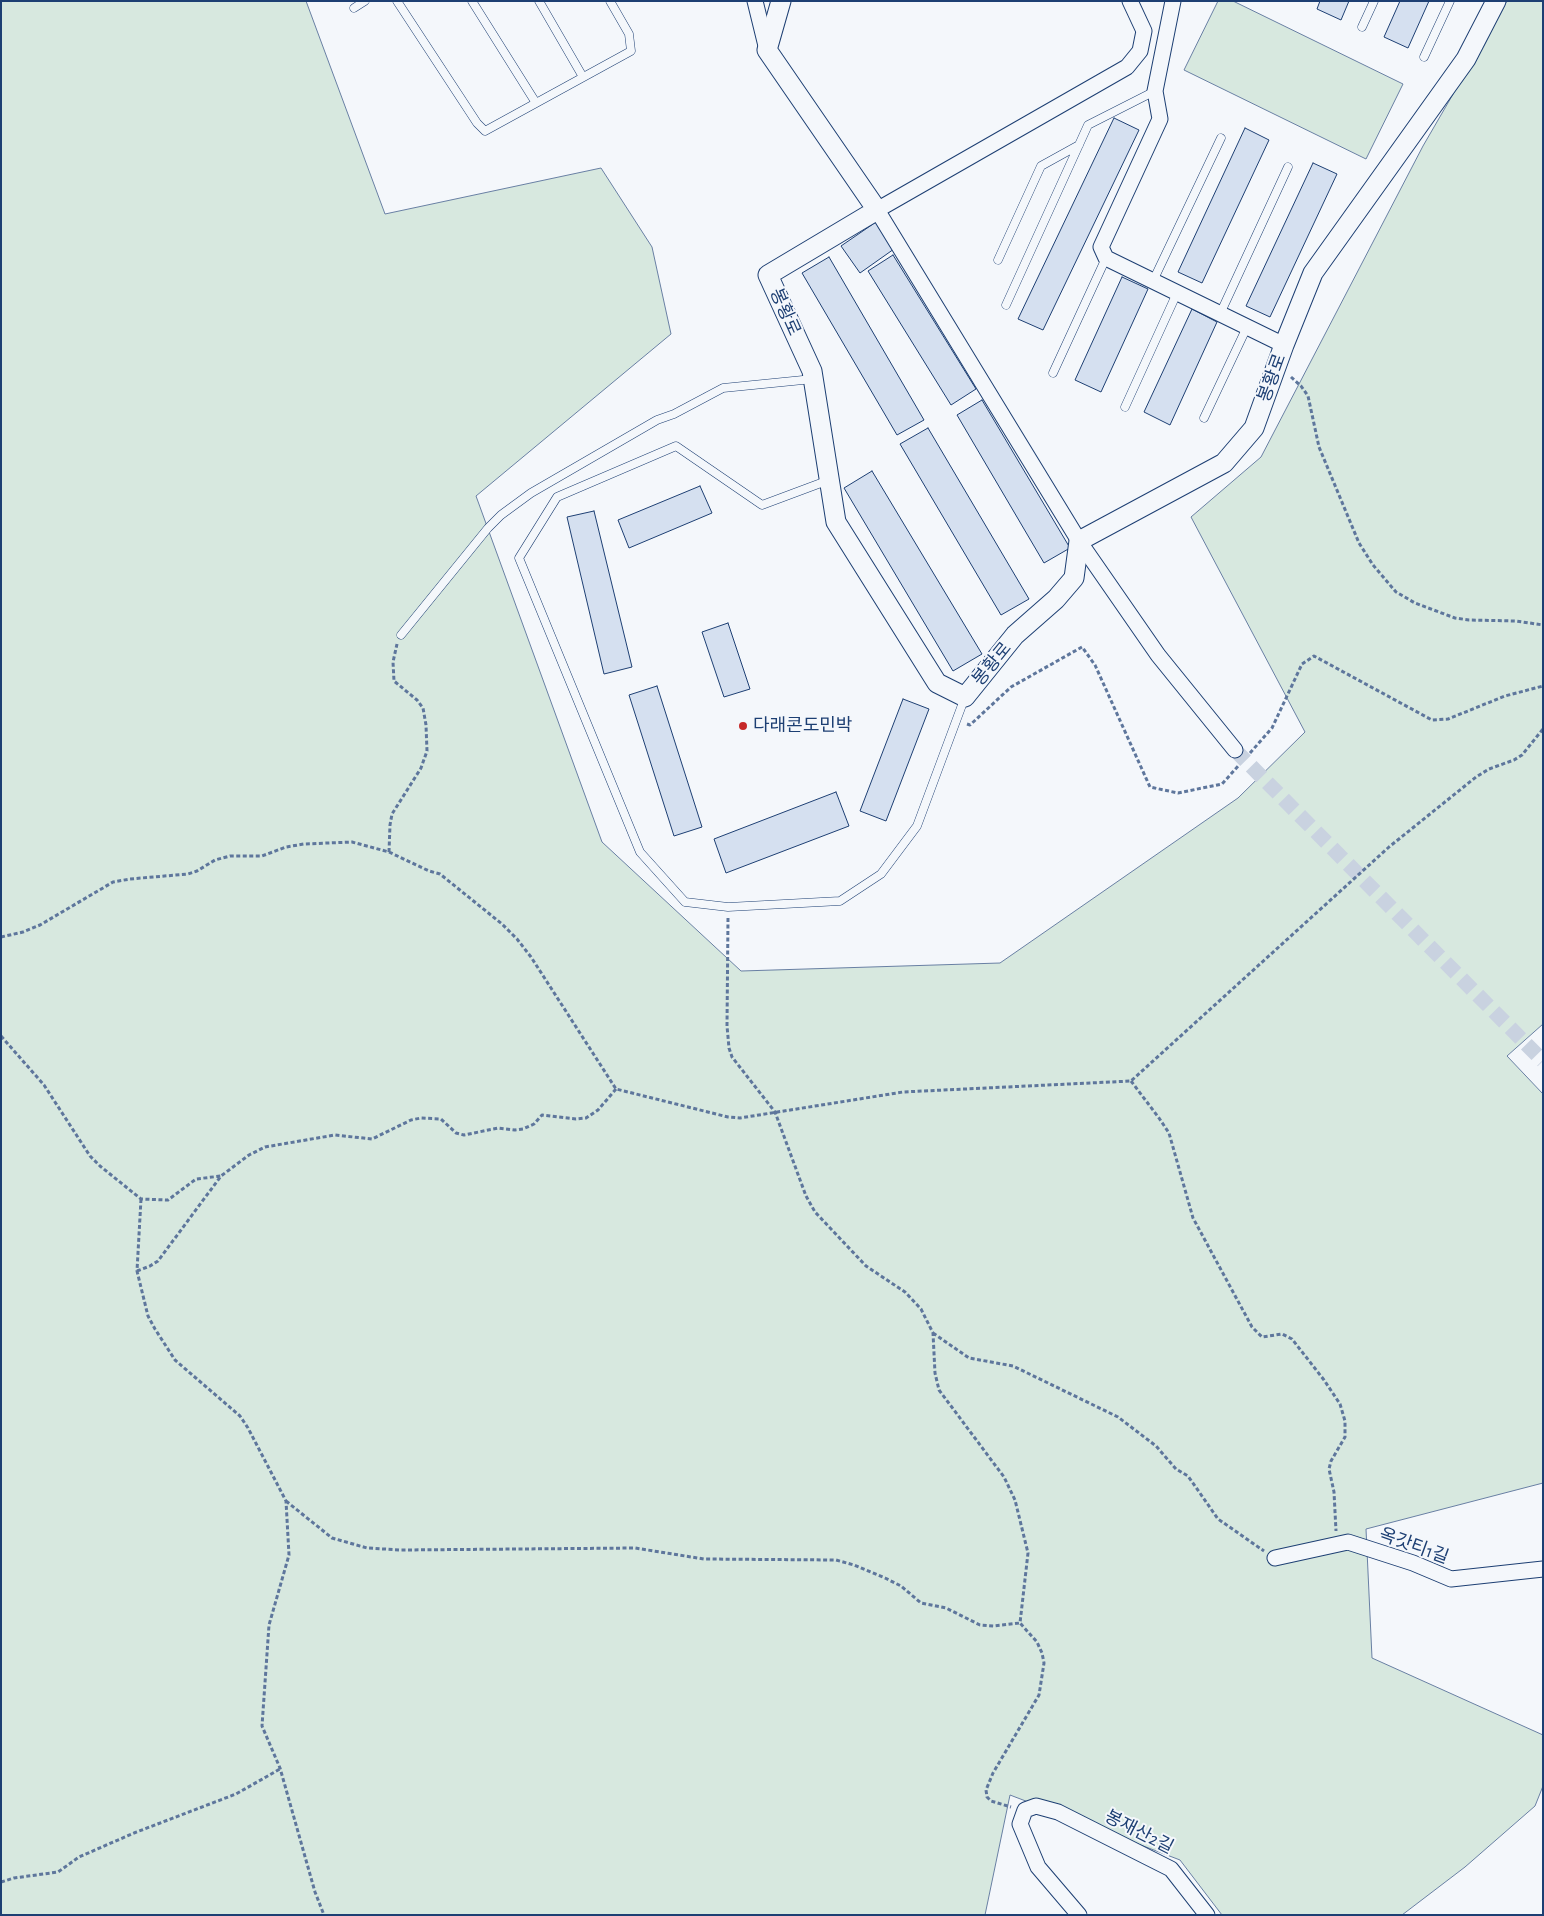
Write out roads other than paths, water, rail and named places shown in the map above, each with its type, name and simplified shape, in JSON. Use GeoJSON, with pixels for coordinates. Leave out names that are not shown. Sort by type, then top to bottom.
{"type":"FeatureCollection","features":[{"type":"Feature","properties":{"kind":"street"},"geometry":{"type":"LineString","coordinates":[[754,1],[768,50],[876,210],[1079,541],[1158,655],[1241,756]]}},
{"type":"Feature","properties":{"kind":"street"},"geometry":{"type":"LineString","coordinates":[[768,50],[781,1]]}},
{"type":"Feature","properties":{"kind":"street"},"geometry":{"type":"LineString","coordinates":[[876,210],[1127,67],[1140,51],[1144,31],[1130,1]]}},
{"type":"Feature","properties":{"kind":"street"},"geometry":{"type":"LineString","coordinates":[[1172,1],[1155,91],[1160,118],[1101,247],[1106,258],[1284,345]]}},
{"type":"Feature","properties":{"kind":"street","name":"봉황로"},"geometry":{"type":"LineString","coordinates":[[876,210],[768,275],[812,371],[836,522],[937,683],[965,697],[1015,635],[1056,599],[1074,578],[1079,541],[1224,462],[1254,428],[1312,273],[1466,59],[1496,1]]}},
{"type":"Feature","properties":{"kind":"street","name":"옥갓티1길"},"geometry":{"type":"LineString","coordinates":[[1275,1558],[1348,1542],[1413,1563],[1451,1579],[1543,1569]]}},
{"type":"Feature","properties":{"kind":"street","name":"봉재산2길"},"geometry":{"type":"LineString","coordinates":[[1079,1915],[1038,1866],[1020,1824],[1030,1808],[1058,1812],[1171,1869],[1199,1911]]}},
{"type":"Feature","properties":{"kind":"lane"},"geometry":{"type":"LineString","coordinates":[[354,8],[365,1]]}},
{"type":"Feature","properties":{"kind":"lane"},"geometry":{"type":"LineString","coordinates":[[397,1],[477,123],[485,131],[631,51],[630,34],[610,1]]}},
{"type":"Feature","properties":{"kind":"lane"},"geometry":{"type":"LineString","coordinates":[[472,1],[536,103]]}},
{"type":"Feature","properties":{"kind":"lane"},"geometry":{"type":"LineString","coordinates":[[539,1],[583,77]]}},
{"type":"Feature","properties":{"kind":"lane"},"geometry":{"type":"LineString","coordinates":[[1362,27],[1374,1]]}},
{"type":"Feature","properties":{"kind":"lane"},"geometry":{"type":"LineString","coordinates":[[1424,57],[1450,1]]}},
{"type":"Feature","properties":{"kind":"lane"},"geometry":{"type":"LineString","coordinates":[[1006,305],[1088,125],[1155,91]]}},
{"type":"Feature","properties":{"kind":"lane"},"geometry":{"type":"LineString","coordinates":[[1153,281],[1221,138]]}},
{"type":"Feature","properties":{"kind":"lane"},"geometry":{"type":"LineString","coordinates":[[998,260],[1041,166],[1079,145]]}},
{"type":"Feature","properties":{"kind":"lane"},"geometry":{"type":"LineString","coordinates":[[1220,314],[1288,167]]}},
{"type":"Feature","properties":{"kind":"lane"},"geometry":{"type":"LineString","coordinates":[[1053,373],[1106,258]]}},
{"type":"Feature","properties":{"kind":"lane"},"geometry":{"type":"LineString","coordinates":[[1125,407],[1178,293]]}},
{"type":"Feature","properties":{"kind":"lane"},"geometry":{"type":"LineString","coordinates":[[1204,418],[1247,327]]}},
{"type":"Feature","properties":{"kind":"lane"},"geometry":{"type":"LineString","coordinates":[[401,635],[488,528],[501,515],[531,493],[657,420],[674,414],[723,388],[813,379]]}},
{"type":"Feature","properties":{"kind":"lane"},"geometry":{"type":"LineString","coordinates":[[830,480],[762,504],[676,446],[556,497],[519,558],[640,852],[685,902],[728,907],[840,901],[881,874],[917,826],[965,697]]}},
{"type":"Feature","properties":{"kind":"tunnel"},"geometry":{"type":"LineString","coordinates":[[1235,750],[1543,1061]]}},
{"type":"Feature","properties":{"kind":"place","name":"다래콘도민박"},"geometry":{"type":"Point","coordinates":[743,726]}}]}
